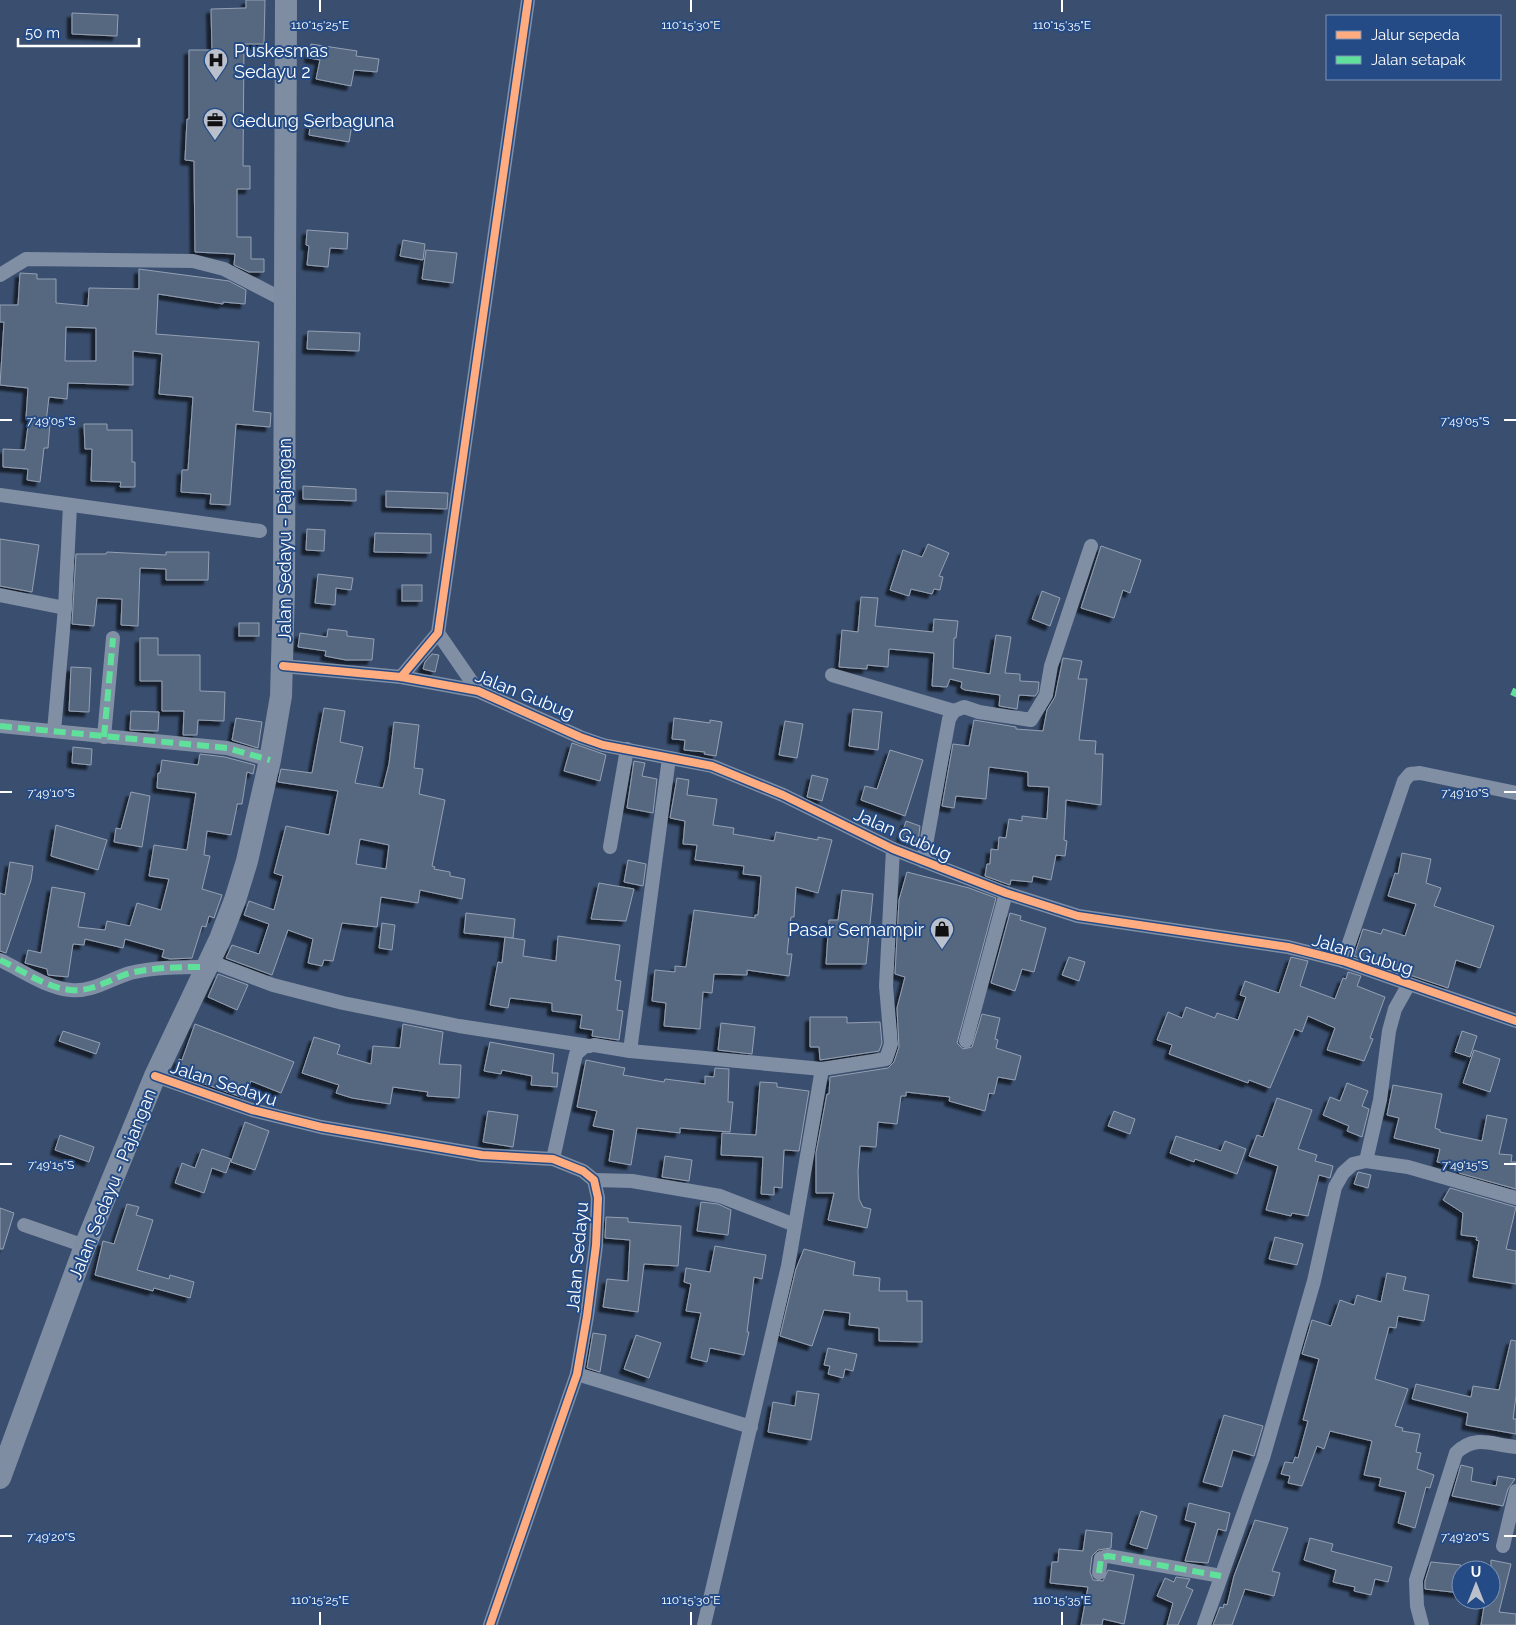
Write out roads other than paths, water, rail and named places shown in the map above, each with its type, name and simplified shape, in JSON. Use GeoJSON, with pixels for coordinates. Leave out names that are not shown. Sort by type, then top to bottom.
{"type":"FeatureCollection","features":[{"type":"Feature","properties":{"kind":"main road","name":"Jalan Sedayu - Pajangan"},"geometry":{"type":"LineString","coordinates":[[0,1478],[85,1246],[155,1076],[208,964],[235,900],[245,869],[270,760],[281,696],[283,666],[286,0]]}},
{"type":"Feature","properties":{"kind":"street"},"geometry":{"type":"LineString","coordinates":[[401,677],[438,633],[528,0]]}},
{"type":"Feature","properties":{"kind":"street"},"geometry":{"type":"LineString","coordinates":[[0,275],[26,259],[193,261],[224,269],[284,300]]}},
{"type":"Feature","properties":{"kind":"street"},"geometry":{"type":"LineString","coordinates":[[0,495],[260,531]]}},
{"type":"Feature","properties":{"kind":"street"},"geometry":{"type":"LineString","coordinates":[[54,731],[65,608],[70,505]]}},
{"type":"Feature","properties":{"kind":"street"},"geometry":{"type":"LineString","coordinates":[[832,675],[954,712],[964,708],[1031,720],[1046,695],[1051,666],[1091,546]]}},
{"type":"Feature","properties":{"kind":"street"},"geometry":{"type":"LineString","coordinates":[[0,595],[65,608]]}},
{"type":"Feature","properties":{"kind":"street"},"geometry":{"type":"LineString","coordinates":[[438,633],[478,691]]}},
{"type":"Feature","properties":{"kind":"street"},"geometry":{"type":"LineString","coordinates":[[104,737],[113,638]]}},
{"type":"Feature","properties":{"kind":"street","name":"Jalan Gubug"},"geometry":{"type":"LineString","coordinates":[[283,666],[401,677],[478,691],[580,737],[627,749],[712,766],[783,795],[893,849],[1006,893],[1078,916],[1288,947],[1343,961],[1516,1020]]}},
{"type":"Feature","properties":{"kind":"street"},"geometry":{"type":"LineString","coordinates":[[924,861],[946,729],[954,712]]}},
{"type":"Feature","properties":{"kind":"street"},"geometry":{"type":"LineString","coordinates":[[0,726],[226,748],[270,760]]}},
{"type":"Feature","properties":{"kind":"street"},"geometry":{"type":"LineString","coordinates":[[610,847],[627,749]]}},
{"type":"Feature","properties":{"kind":"street"},"geometry":{"type":"LineString","coordinates":[[630,1051],[669,758]]}},
{"type":"Feature","properties":{"kind":"street"},"geometry":{"type":"LineString","coordinates":[[1343,961],[1404,781],[1410,774],[1420,773],[1516,793]]}},
{"type":"Feature","properties":{"kind":"street"},"geometry":{"type":"LineString","coordinates":[[0,960],[54,986],[71,990],[88,990],[127,974],[160,967],[208,964],[273,985],[343,1003],[459,1026],[589,1046],[822,1068],[878,1062],[886,1059],[890,1051],[886,986],[893,849]]}},
{"type":"Feature","properties":{"kind":"street"},"geometry":{"type":"LineString","coordinates":[[966,1041],[1006,893]]}},
{"type":"Feature","properties":{"kind":"street"},"geometry":{"type":"LineString","coordinates":[[1366,1161],[1380,1100],[1389,1030],[1395,1009],[1409,984]]}},
{"type":"Feature","properties":{"kind":"street"},"geometry":{"type":"LineString","coordinates":[[553,1159],[576,1054],[589,1046]]}},
{"type":"Feature","properties":{"kind":"street"},"geometry":{"type":"LineString","coordinates":[[704,1625],[788,1266],[822,1068]]}},
{"type":"Feature","properties":{"kind":"street","name":"Jalan Sedayu"},"geometry":{"type":"LineString","coordinates":[[155,1076],[252,1110],[321,1127],[482,1155],[553,1159],[583,1171],[594,1180],[598,1198],[596,1245],[577,1374],[490,1625]]}},
{"type":"Feature","properties":{"kind":"street"},"geometry":{"type":"LineString","coordinates":[[1204,1625],[1263,1458],[1314,1281],[1335,1187],[1343,1173],[1353,1164],[1366,1161],[1408,1167],[1516,1198]]}},
{"type":"Feature","properties":{"kind":"street"},"geometry":{"type":"LineString","coordinates":[[594,1180],[632,1181],[720,1196],[795,1225]]}},
{"type":"Feature","properties":{"kind":"street"},"geometry":{"type":"LineString","coordinates":[[24,1225],[85,1246]]}},
{"type":"Feature","properties":{"kind":"street"},"geometry":{"type":"LineString","coordinates":[[577,1374],[751,1427]]}},
{"type":"Feature","properties":{"kind":"street"},"geometry":{"type":"LineString","coordinates":[[1422,1625],[1417,1606],[1416,1580],[1456,1454],[1469,1443],[1476,1441],[1516,1447]]}},
{"type":"Feature","properties":{"kind":"street"},"geometry":{"type":"LineString","coordinates":[[1503,1546],[1516,1490]]}},
{"type":"Feature","properties":{"kind":"street"},"geometry":{"type":"LineString","coordinates":[[1099,1573],[1101,1558],[1108,1556],[1221,1576]]}},
{"type":"Feature","properties":{"kind":"place","name":"Puskesmas Sedayu 2"},"geometry":{"type":"Point","coordinates":[216,81]}},
{"type":"Feature","properties":{"kind":"place","name":"Gedung Serbaguna"},"geometry":{"type":"Point","coordinates":[215,141]}},
{"type":"Feature","properties":{"kind":"place","name":"Pasar Semampir"},"geometry":{"type":"Point","coordinates":[942,950]}}]}
